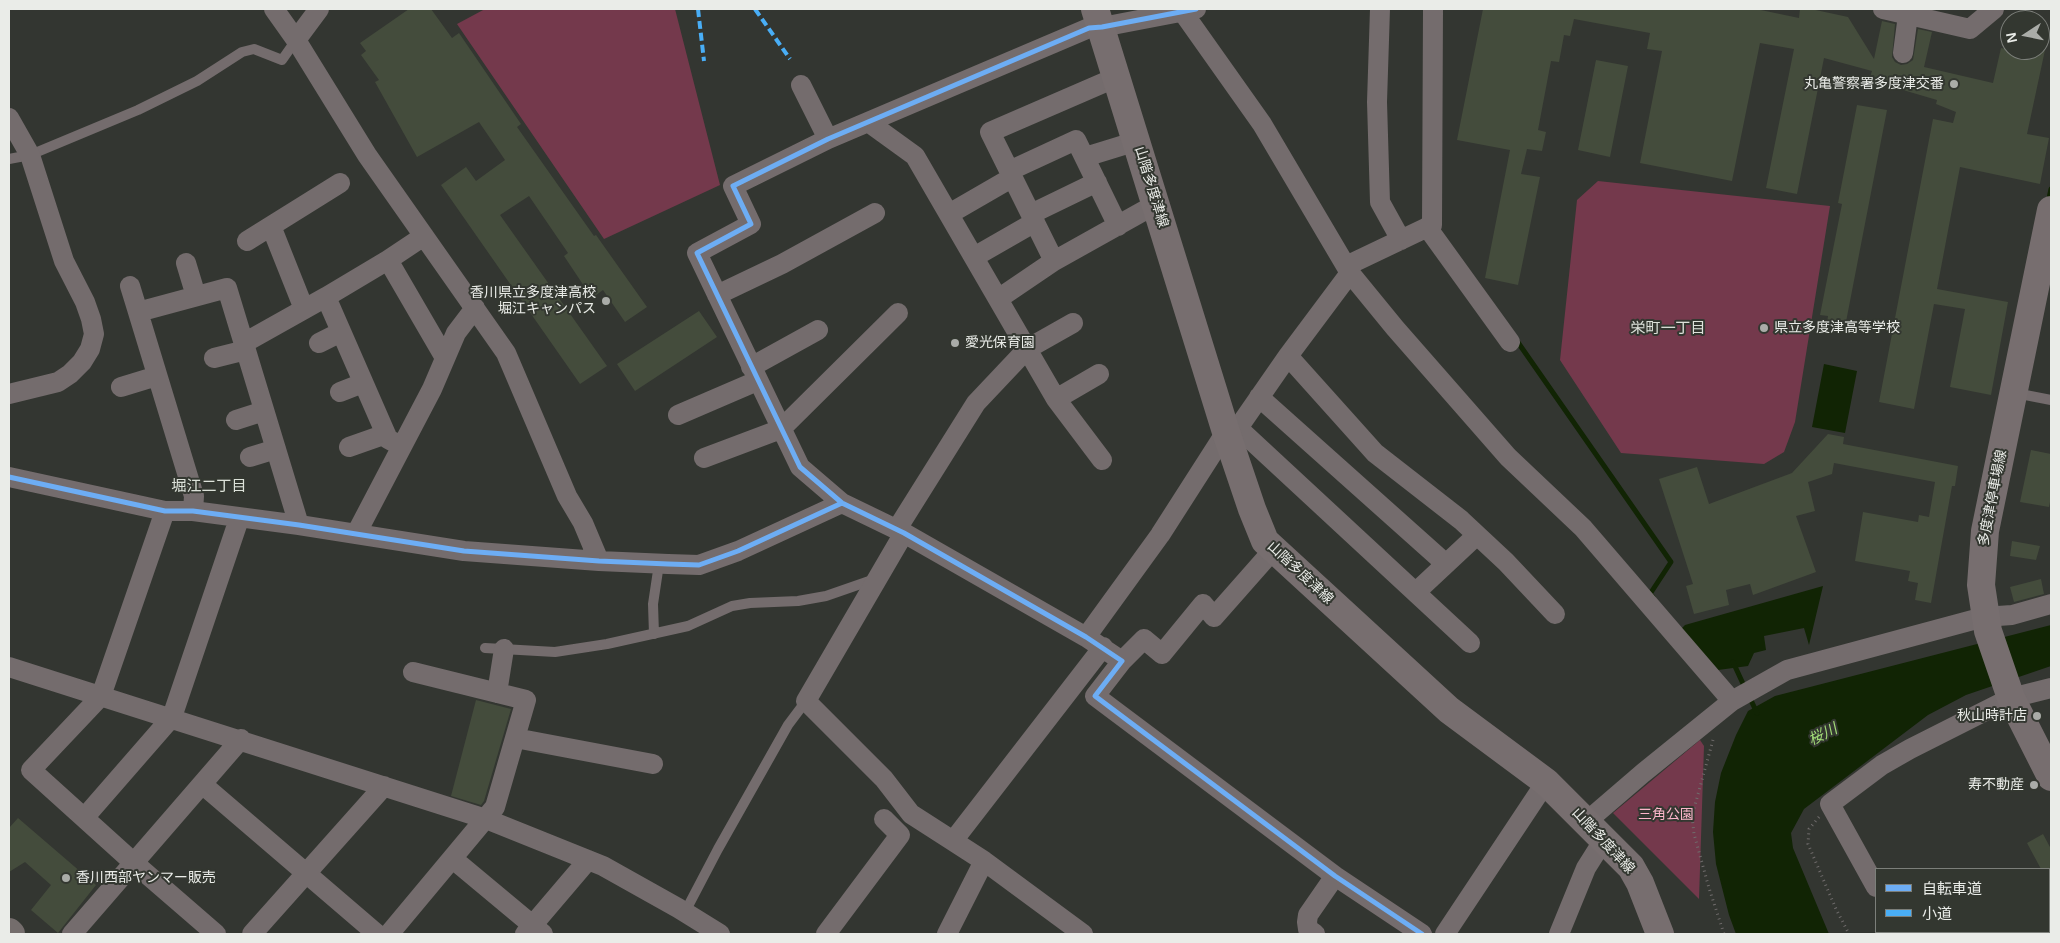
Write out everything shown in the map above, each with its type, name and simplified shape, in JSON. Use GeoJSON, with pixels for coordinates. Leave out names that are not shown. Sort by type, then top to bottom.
{"type":"FeatureCollection","features":[{"type":"Feature","properties":{"kind":"main road","name":"山階多度津線"},"geometry":{"type":"LineString","coordinates":[[1098,18],[1156,204],[1232,430],[1252,509],[1265,541],[1449,710],[1546,782],[1631,868],[1640,884],[1660,934]]}},
{"type":"Feature","properties":{"kind":"main road","name":"多度津停車場線"},"geometry":{"type":"LineString","coordinates":[[2051,210],[2039,247],[2014,392],[1983,548],[1981,585],[1986,624],[2008,691],[2051,777]]}},
{"type":"Feature","properties":{"kind":"street"},"geometry":{"type":"LineString","coordinates":[[274,9],[296,40],[367,155],[506,353],[567,496],[583,523],[599,561]]}},
{"type":"Feature","properties":{"kind":"street"},"geometry":{"type":"LineString","coordinates":[[296,40],[319,9]]}},
{"type":"Feature","properties":{"kind":"street"},"geometry":{"type":"LineString","coordinates":[[1380,9],[1376,102],[1380,202],[1401,240]]}},
{"type":"Feature","properties":{"kind":"street"},"geometry":{"type":"LineString","coordinates":[[1086,637],[1160,535],[1232,430],[1259,397],[1348,269],[1432,225],[1434,9]]}},
{"type":"Feature","properties":{"kind":"street"},"geometry":{"type":"LineString","coordinates":[[1883,9],[1970,29],[1994,9]]}},
{"type":"Feature","properties":{"kind":"street"},"geometry":{"type":"LineString","coordinates":[[1122,661],[1086,637],[900,531],[842,503],[800,467],[697,254],[751,224],[733,186],[828,139],[1089,28],[1098,18],[1189,10],[1262,124],[1348,269],[1395,328],[1508,457],[1583,528],[1726,706]]}},
{"type":"Feature","properties":{"kind":"street"},"geometry":{"type":"LineString","coordinates":[[1903,53],[1908,15]]}},
{"type":"Feature","properties":{"kind":"street"},"geometry":{"type":"LineString","coordinates":[[1054,260],[990,132],[1117,77]]}},
{"type":"Feature","properties":{"kind":"street"},"geometry":{"type":"LineString","coordinates":[[801,85],[828,139]]}},
{"type":"Feature","properties":{"kind":"street"},"geometry":{"type":"LineString","coordinates":[[9,118],[30,155],[64,261],[92,319],[94,334],[90,349],[82,362],[70,374],[58,382],[9,394]]}},
{"type":"Feature","properties":{"kind":"street"},"geometry":{"type":"LineString","coordinates":[[868,122],[916,156],[1056,399],[1102,460]]}},
{"type":"Feature","properties":{"kind":"street"},"geometry":{"type":"LineString","coordinates":[[949,214],[1011,174],[1076,140],[1118,226]]}},
{"type":"Feature","properties":{"kind":"street"},"geometry":{"type":"LineString","coordinates":[[1085,157],[1136,141]]}},
{"type":"Feature","properties":{"kind":"street"},"geometry":{"type":"LineString","coordinates":[[974,257],[1033,218],[1097,182]]}},
{"type":"Feature","properties":{"kind":"street"},"geometry":{"type":"LineString","coordinates":[[247,241],[340,184]]}},
{"type":"Feature","properties":{"kind":"street"},"geometry":{"type":"LineString","coordinates":[[998,298],[1054,260],[1156,204]]}},
{"type":"Feature","properties":{"kind":"street"},"geometry":{"type":"LineString","coordinates":[[717,295],[782,264],[875,213]]}},
{"type":"Feature","properties":{"kind":"street"},"geometry":{"type":"LineString","coordinates":[[271,226],[304,309]]}},
{"type":"Feature","properties":{"kind":"street"},"geometry":{"type":"LineString","coordinates":[[1427,227],[1510,342]]}},
{"type":"Feature","properties":{"kind":"street"},"geometry":{"type":"LineString","coordinates":[[214,358],[245,346],[388,260],[424,236]]}},
{"type":"Feature","properties":{"kind":"street"},"geometry":{"type":"LineString","coordinates":[[388,260],[445,358]]}},
{"type":"Feature","properties":{"kind":"street"},"geometry":{"type":"LineString","coordinates":[[186,263],[196,296]]}},
{"type":"Feature","properties":{"kind":"street"},"geometry":{"type":"LineString","coordinates":[[130,286],[194,496],[193,512]]}},
{"type":"Feature","properties":{"kind":"street"},"geometry":{"type":"LineString","coordinates":[[138,312],[227,288],[299,525]]}},
{"type":"Feature","properties":{"kind":"street"},"geometry":{"type":"LineString","coordinates":[[326,297],[364,383],[394,440]]}},
{"type":"Feature","properties":{"kind":"street"},"geometry":{"type":"LineString","coordinates":[[356,534],[394,440],[432,389],[456,333],[475,308]]}},
{"type":"Feature","properties":{"kind":"street"},"geometry":{"type":"LineString","coordinates":[[704,458],[781,429],[898,313]]}},
{"type":"Feature","properties":{"kind":"street"},"geometry":{"type":"LineString","coordinates":[[1073,323],[1027,349],[976,403],[900,531],[878,578],[806,701],[884,779],[911,814],[984,861],[1083,934]]}},
{"type":"Feature","properties":{"kind":"street"},"geometry":{"type":"LineString","coordinates":[[678,415],[754,374],[818,330]]}},
{"type":"Feature","properties":{"kind":"street"},"geometry":{"type":"LineString","coordinates":[[319,343],[341,332]]}},
{"type":"Feature","properties":{"kind":"street"},"geometry":{"type":"LineString","coordinates":[[1288,356],[1376,453],[1461,520],[1556,614]]}},
{"type":"Feature","properties":{"kind":"street"},"geometry":{"type":"LineString","coordinates":[[1056,399],[1099,374]]}},
{"type":"Feature","properties":{"kind":"street"},"geometry":{"type":"LineString","coordinates":[[122,387],[157,376]]}},
{"type":"Feature","properties":{"kind":"street"},"geometry":{"type":"LineString","coordinates":[[340,392],[364,383]]}},
{"type":"Feature","properties":{"kind":"street"},"geometry":{"type":"LineString","coordinates":[[1259,397],[1446,564]]}},
{"type":"Feature","properties":{"kind":"street"},"geometry":{"type":"LineString","coordinates":[[236,420],[264,411]]}},
{"type":"Feature","properties":{"kind":"street"},"geometry":{"type":"LineString","coordinates":[[1232,430],[1416,592],[1470,643]]}},
{"type":"Feature","properties":{"kind":"street"},"geometry":{"type":"LineString","coordinates":[[349,448],[394,440]]}},
{"type":"Feature","properties":{"kind":"street"},"geometry":{"type":"LineString","coordinates":[[250,457],[276,450]]}},
{"type":"Feature","properties":{"kind":"street"},"geometry":{"type":"LineString","coordinates":[[9,477],[165,511],[193,512],[299,525],[464,551],[659,564],[699,565],[738,552],[842,503]]}},
{"type":"Feature","properties":{"kind":"street"},"geometry":{"type":"LineString","coordinates":[[165,511],[101,696],[31,770],[216,934]]}},
{"type":"Feature","properties":{"kind":"street"},"geometry":{"type":"LineString","coordinates":[[84,818],[172,718],[239,519]]}},
{"type":"Feature","properties":{"kind":"street"},"geometry":{"type":"LineString","coordinates":[[1416,592],[1477,535]]}},
{"type":"Feature","properties":{"kind":"street"},"geometry":{"type":"LineString","coordinates":[[1274,549],[1214,617],[1202,604],[1162,654],[1144,639],[1122,661],[1095,696],[1335,876],[1422,934]]}},
{"type":"Feature","properties":{"kind":"street"},"geometry":{"type":"LineString","coordinates":[[1559,934],[1586,868],[1594,831],[1643,773],[1726,706],[1786,670],[1986,624],[2051,604]]}},
{"type":"Feature","properties":{"kind":"street"},"geometry":{"type":"LineString","coordinates":[[953,841],[1103,648]]}},
{"type":"Feature","properties":{"kind":"street"},"geometry":{"type":"LineString","coordinates":[[497,693],[504,649]]}},
{"type":"Feature","properties":{"kind":"street"},"geometry":{"type":"LineString","coordinates":[[11,671],[101,696],[241,739],[486,819],[603,866],[720,934]]}},
{"type":"Feature","properties":{"kind":"street"},"geometry":{"type":"LineString","coordinates":[[389,934],[495,807],[526,700],[413,672]]}},
{"type":"Feature","properties":{"kind":"street"},"geometry":{"type":"LineString","coordinates":[[1875,885],[1830,804],[1882,765],[2008,691],[2051,688]]}},
{"type":"Feature","properties":{"kind":"street"},"geometry":{"type":"LineString","coordinates":[[515,738],[653,764]]}},
{"type":"Feature","properties":{"kind":"street"},"geometry":{"type":"LineString","coordinates":[[72,934],[241,739]]}},
{"type":"Feature","properties":{"kind":"street"},"geometry":{"type":"LineString","coordinates":[[1445,934],[1546,782]]}},
{"type":"Feature","properties":{"kind":"street"},"geometry":{"type":"LineString","coordinates":[[202,784],[377,934]]}},
{"type":"Feature","properties":{"kind":"street"},"geometry":{"type":"LineString","coordinates":[[252,934],[384,786]]}},
{"type":"Feature","properties":{"kind":"street"},"geometry":{"type":"LineString","coordinates":[[826,934],[900,835],[884,819]]}},
{"type":"Feature","properties":{"kind":"street"},"geometry":{"type":"LineString","coordinates":[[453,859],[533,931],[588,860]]}},
{"type":"Feature","properties":{"kind":"street"},"geometry":{"type":"LineString","coordinates":[[947,934],[984,861]]}},
{"type":"Feature","properties":{"kind":"street"},"geometry":{"type":"LineString","coordinates":[[1315,934],[1308,929],[1306,922],[1308,915],[1335,876]]}},
{"type":"Feature","properties":{"kind":"lane"},"geometry":{"type":"LineString","coordinates":[[9,159],[30,155],[138,110],[197,81],[242,52],[254,49],[282,60],[296,40]]}},
{"type":"Feature","properties":{"kind":"lane"},"geometry":{"type":"LineString","coordinates":[[2014,392],[2051,400]]}},
{"type":"Feature","properties":{"kind":"lane"},"geometry":{"type":"LineString","coordinates":[[654,634],[653,604],[659,564]]}},
{"type":"Feature","properties":{"kind":"lane"},"geometry":{"type":"LineString","coordinates":[[484,648],[555,652],[606,644],[688,626],[732,606],[750,603],[798,601],[826,596],[878,578]]}},
{"type":"Feature","properties":{"kind":"lane"},"geometry":{"type":"LineString","coordinates":[[685,912],[718,849],[784,733],[806,701]]}},
{"type":"Feature","properties":{"kind":"path"},"geometry":{"type":"LineString","coordinates":[[1724,934],[1701,861],[1692,816],[1716,730],[1726,706]]}},
{"type":"Feature","properties":{"kind":"path"},"geometry":{"type":"LineString","coordinates":[[1830,804],[1809,829],[1808,844],[1849,934]]}},
{"type":"Feature","properties":{"kind":"green space"},"geometry":{"type":"Polygon","coordinates":[[[485,9],[675,9],[720,185],[604,239],[457,24],[485,9]]]}},
{"type":"Feature","properties":{"kind":"green space"},"geometry":{"type":"Polygon","coordinates":[[[1598,181],[1830,206],[1795,422],[1784,452],[1764,464],[1621,453],[1560,360],[1577,200],[1598,181]]]}},
{"type":"Feature","properties":{"kind":"green space","name":"三角公園"},"geometry":{"type":"Polygon","coordinates":[[[1700,740],[1704,746],[1699,899],[1613,813],[1700,740]]]}},
{"type":"Feature","properties":{"kind":"water"},"geometry":{"type":"Polygon","coordinates":[[[1824,364],[1857,371],[1845,433],[1812,427],[1824,364]]]}},
{"type":"Feature","properties":{"kind":"water"},"geometry":{"type":"Polygon","coordinates":[[[1823,586],[1809,645],[1804,628],[1764,636],[1766,650],[1754,653],[1748,666],[1718,670],[1678,632],[1685,625],[1823,586]]]}},
{"type":"Feature","properties":{"kind":"water","name":"桜川"},"geometry":{"type":"Polygon","coordinates":[[[2051,625],[2051,666],[1966,695],[1928,715],[1804,809],[1791,833],[1793,848],[1829,934],[1736,934],[1729,915],[1716,864],[1713,832],[1715,802],[1721,773],[1748,711],[1775,696],[2051,625]]]}},
{"type":"Feature","properties":{"kind":"building"},"geometry":{"type":"Polygon","coordinates":[[[409,9],[431,9],[452,38],[459,33],[521,124],[517,127],[647,307],[625,322],[603,290],[592,298],[564,256],[568,253],[529,196],[500,215],[607,366],[580,384],[441,185],[466,167],[476,181],[505,160],[479,122],[417,157],[375,82],[379,80],[361,55],[366,51],[360,43],[409,9]]]}},
{"type":"Feature","properties":{"kind":"building"},"geometry":{"type":"Polygon","coordinates":[[[1483,9],[1756,9],[1799,18],[1800,9],[1811,9],[1848,17],[1874,59],[1882,21],[1895,24],[1892,57],[1895,62],[1901,65],[1913,60],[1918,29],[1932,32],[1924,67],[1993,83],[2000,52],[2000,60],[2043,60],[2027,134],[2049,138],[2040,184],[1960,167],[1937,289],[2008,302],[1991,395],[1950,387],[1965,309],[1934,304],[1914,409],[1879,402],[1933,119],[1953,123],[1956,112],[1936,104],[1937,100],[1869,80],[1872,71],[1824,58],[1797,194],[1766,188],[1794,49],[1760,43],[1732,181],[1640,163],[1662,51],[1647,49],[1650,33],[1574,19],[1570,36],[1564,35],[1559,62],[1551,61],[1538,130],[1546,132],[1542,151],[1527,149],[1521,174],[1540,177],[1518,285],[1485,278],[1510,150],[1457,140],[1483,9]]]}},
{"type":"Feature","properties":{"kind":"building"},"geometry":{"type":"Polygon","coordinates":[[[1596,60],[1628,66],[1610,157],[1578,150],[1596,60]]]}},
{"type":"Feature","properties":{"kind":"building"},"geometry":{"type":"Polygon","coordinates":[[[1857,105],[1887,110],[1845,327],[1827,324],[1828,316],[1820,315],[1842,204],[1838,203],[1857,105]]]}},
{"type":"Feature","properties":{"kind":"building"},"geometry":{"type":"Polygon","coordinates":[[[699,311],[717,337],[635,391],[617,364],[699,311]]]}},
{"type":"Feature","properties":{"kind":"building"},"geometry":{"type":"Polygon","coordinates":[[[1828,434],[1844,437],[1843,444],[1958,466],[1955,486],[1952,486],[1931,603],[1915,600],[1918,583],[1908,581],[1910,571],[1855,561],[1863,512],[1918,522],[1919,515],[1929,517],[1935,482],[1834,463],[1832,474],[1808,482],[1815,511],[1796,516],[1816,572],[1753,595],[1750,584],[1726,590],[1729,605],[1694,614],[1686,586],[1693,584],[1659,479],[1697,467],[1709,504],[1792,473],[1828,434]]]}},
{"type":"Feature","properties":{"kind":"building"},"geometry":{"type":"Polygon","coordinates":[[[2031,450],[2051,454],[2051,497],[2049,507],[2020,502],[2031,450]]]}},
{"type":"Feature","properties":{"kind":"building"},"geometry":{"type":"Polygon","coordinates":[[[2012,541],[2040,546],[2036,560],[2010,556],[2012,541]]]}},
{"type":"Feature","properties":{"kind":"building"},"geometry":{"type":"Polygon","coordinates":[[[2041,579],[2044,594],[2014,602],[2010,587],[2041,579]]]}},
{"type":"Feature","properties":{"kind":"building"},"geometry":{"type":"Polygon","coordinates":[[[476,700],[511,709],[484,801],[481,805],[451,796],[476,700]]]}},
{"type":"Feature","properties":{"kind":"building","name":"香川西部ヤンマー販売"},"geometry":{"type":"Polygon","coordinates":[[[18,818],[96,885],[58,933],[31,910],[51,885],[25,862],[9,872],[9,828],[18,818]]]}},
{"type":"Feature","properties":{"kind":"building"},"geometry":{"type":"Polygon","coordinates":[[[2043,834],[2051,849],[2051,888],[2050,868],[2040,868],[2027,843],[2043,834]]]}},
{"type":"Feature","properties":{"kind":"waterway"},"geometry":{"type":"LineString","coordinates":[[2048,203],[2051,189]]}},
{"type":"Feature","properties":{"kind":"waterway"},"geometry":{"type":"LineString","coordinates":[[1517,341],[1671,562],[1650,594],[1653,597]]}},
{"type":"Feature","properties":{"kind":"waterway"},"geometry":{"type":"LineString","coordinates":[[1733,662],[1745,688]]}},
{"type":"Feature","properties":{"kind":"waterway"},"geometry":{"type":"LineString","coordinates":[[1749,696],[1757,713]]}},
{"type":"Feature","properties":{"kind":"marked path"},"geometry":{"type":"LineString","coordinates":[[698,9],[704,61]]}},
{"type":"Feature","properties":{"kind":"marked path"},"geometry":{"type":"LineString","coordinates":[[755,9],[790,59]]}},
{"type":"Feature","properties":{"kind":"cycle path"},"geometry":{"type":"LineString","coordinates":[[1196,9],[1089,28],[828,139],[733,186],[751,224],[697,253],[800,467],[842,503],[904,533],[1086,637],[1122,661],[1095,696],[1335,876],[1422,934]]}},
{"type":"Feature","properties":{"kind":"cycle path"},"geometry":{"type":"LineString","coordinates":[[9,477],[165,511],[193,511],[299,525],[464,551],[599,561],[699,565],[738,551],[842,503]]}},
{"type":"Feature","properties":{"kind":"place","name":"丸亀警察署多度津交番"},"geometry":{"type":"Point","coordinates":[1954,84]}},
{"type":"Feature","properties":{"kind":"place","name":"香川県立多度津高校 堀江キャンパス"},"geometry":{"type":"Point","coordinates":[606,301]}},
{"type":"Feature","properties":{"kind":"place","name":"県立多度津高等学校"},"geometry":{"type":"Point","coordinates":[1764,328]}},
{"type":"Feature","properties":{"kind":"place","name":"愛光保育園"},"geometry":{"type":"Point","coordinates":[955,343]}},
{"type":"Feature","properties":{"kind":"place","name":"秋山時計店"},"geometry":{"type":"Point","coordinates":[2037,716]}},
{"type":"Feature","properties":{"kind":"place","name":"寿不動産"},"geometry":{"type":"Point","coordinates":[2034,785]}},
{"type":"Feature","properties":{"kind":"place","name":"香川西部ヤンマー販売"},"geometry":{"type":"Point","coordinates":[66,878]}},
{"type":"Feature","properties":{"kind":"district","name":"栄町一丁目"},"geometry":{"type":"Point","coordinates":[1668,329]}},
{"type":"Feature","properties":{"kind":"district","name":"堀江二丁目"},"geometry":{"type":"Point","coordinates":[209,487]}}]}
